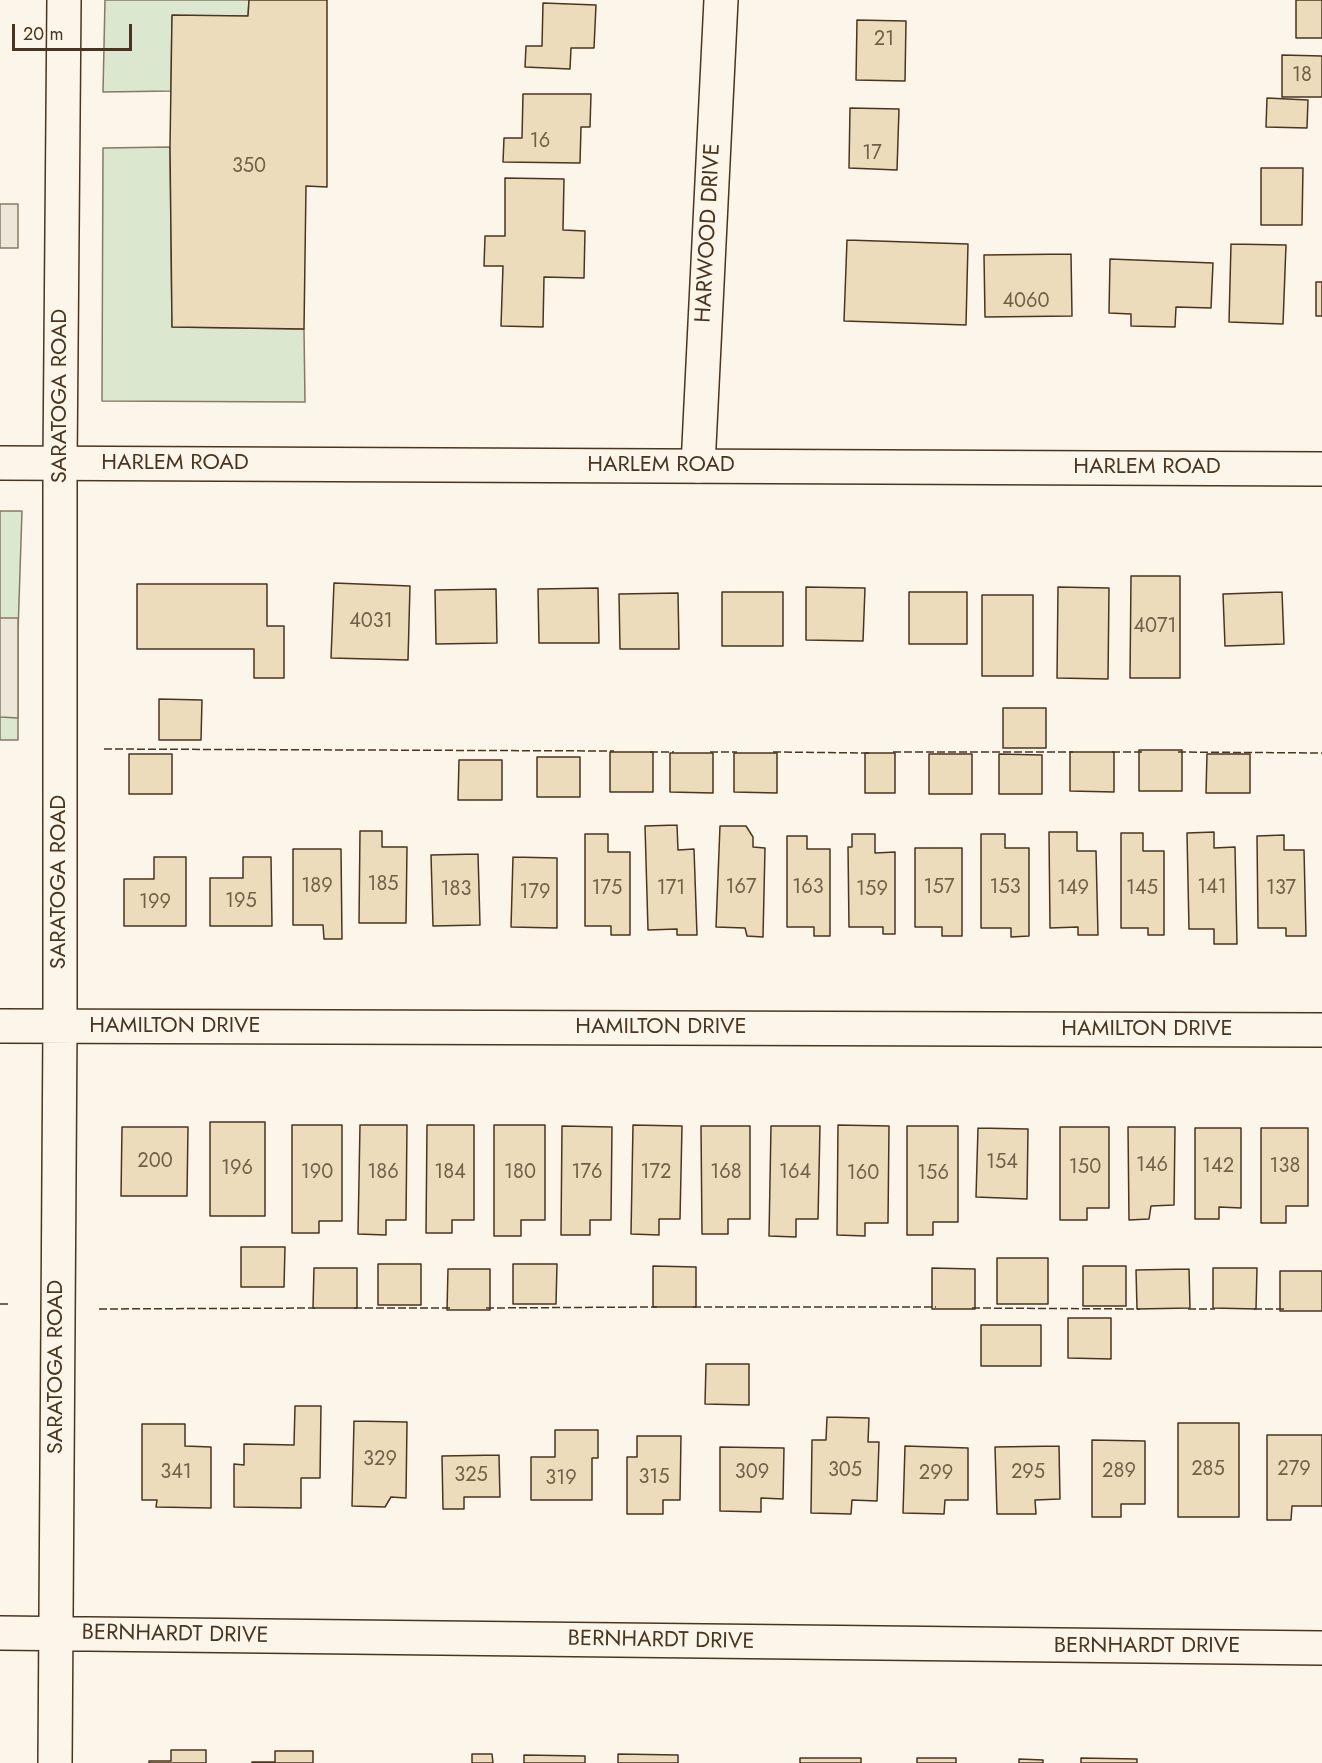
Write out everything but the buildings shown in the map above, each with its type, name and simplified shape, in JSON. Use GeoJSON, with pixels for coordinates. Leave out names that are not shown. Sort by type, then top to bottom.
{"type":"FeatureCollection","features":[{"type":"Feature","properties":{"kind":"street","name":"SARATOGA ROAD"},"geometry":{"type":"LineString","coordinates":[[55,1763],[64,0]]}},
{"type":"Feature","properties":{"kind":"street","name":"HARWOOD DRIVE"},"geometry":{"type":"LineString","coordinates":[[698,466],[721,0]]}},
{"type":"Feature","properties":{"kind":"street","name":"HARLEM ROAD"},"geometry":{"type":"LineString","coordinates":[[0,463],[1322,469]]}},
{"type":"Feature","properties":{"kind":"street","name":"HAMILTON DRIVE"},"geometry":{"type":"LineString","coordinates":[[0,1026],[1322,1030]]}},
{"type":"Feature","properties":{"kind":"street","name":"BERNHARDT DRIVE"},"geometry":{"type":"LineString","coordinates":[[0,1633],[1322,1648]]}},
{"type":"Feature","properties":{"kind":"green space"},"geometry":{"type":"Polygon","coordinates":[[[105,0],[249,0],[248,16],[172,16],[171,91],[103,92],[105,0]]]}},
{"type":"Feature","properties":{"kind":"green space"},"geometry":{"type":"Polygon","coordinates":[[[170,147],[172,327],[304,329],[305,402],[102,401],[103,148],[170,147]]]}},
{"type":"Feature","properties":{"kind":"green space"},"geometry":{"type":"Polygon","coordinates":[[[0,511],[22,511],[18,632],[18,740],[0,740],[0,511]]]}},
{"type":"Feature","properties":{"kind":"shaded area"},"geometry":{"type":"Polygon","coordinates":[[[0,204],[18,204],[18,248],[0,248],[0,204]]]}},
{"type":"Feature","properties":{"kind":"shaded area"},"geometry":{"type":"Polygon","coordinates":[[[0,618],[18,618],[18,718],[0,717],[0,618]]]}},
{"type":"Feature","properties":{"kind":"fence"},"geometry":{"type":"LineString","coordinates":[[104,749],[614,751]]}},
{"type":"Feature","properties":{"kind":"fence"},"geometry":{"type":"LineString","coordinates":[[650,752],[674,752]]}},
{"type":"Feature","properties":{"kind":"fence"},"geometry":{"type":"LineString","coordinates":[[710,752],[737,752]]}},
{"type":"Feature","properties":{"kind":"fence"},"geometry":{"type":"LineString","coordinates":[[773,752],[869,753]]}},
{"type":"Feature","properties":{"kind":"fence"},"geometry":{"type":"LineString","coordinates":[[893,752],[1073,752]]}},
{"type":"Feature","properties":{"kind":"fence"},"geometry":{"type":"LineString","coordinates":[[1112,752],[1142,752]]}},
{"type":"Feature","properties":{"kind":"fence"},"geometry":{"type":"LineString","coordinates":[[1178,752],[1322,753]]}},
{"type":"Feature","properties":{"kind":"fence"},"geometry":{"type":"LineString","coordinates":[[0,1304],[11,1304]]}},
{"type":"Feature","properties":{"kind":"fence"},"geometry":{"type":"LineString","coordinates":[[486,1308],[657,1307]]}},
{"type":"Feature","properties":{"kind":"fence"},"geometry":{"type":"LineString","coordinates":[[693,1307],[936,1307]]}},
{"type":"Feature","properties":{"kind":"fence"},"geometry":{"type":"LineString","coordinates":[[99,1309],[315,1308]]}},
{"type":"Feature","properties":{"kind":"fence"},"geometry":{"type":"LineString","coordinates":[[354,1308],[450,1308]]}},
{"type":"Feature","properties":{"kind":"fence"},"geometry":{"type":"LineString","coordinates":[[972,1308],[1140,1309]]}},
{"type":"Feature","properties":{"kind":"fence"},"geometry":{"type":"LineString","coordinates":[[1188,1309],[1215,1309]]}},
{"type":"Feature","properties":{"kind":"fence"},"geometry":{"type":"LineString","coordinates":[[1254,1309],[1284,1309]]}}]}
